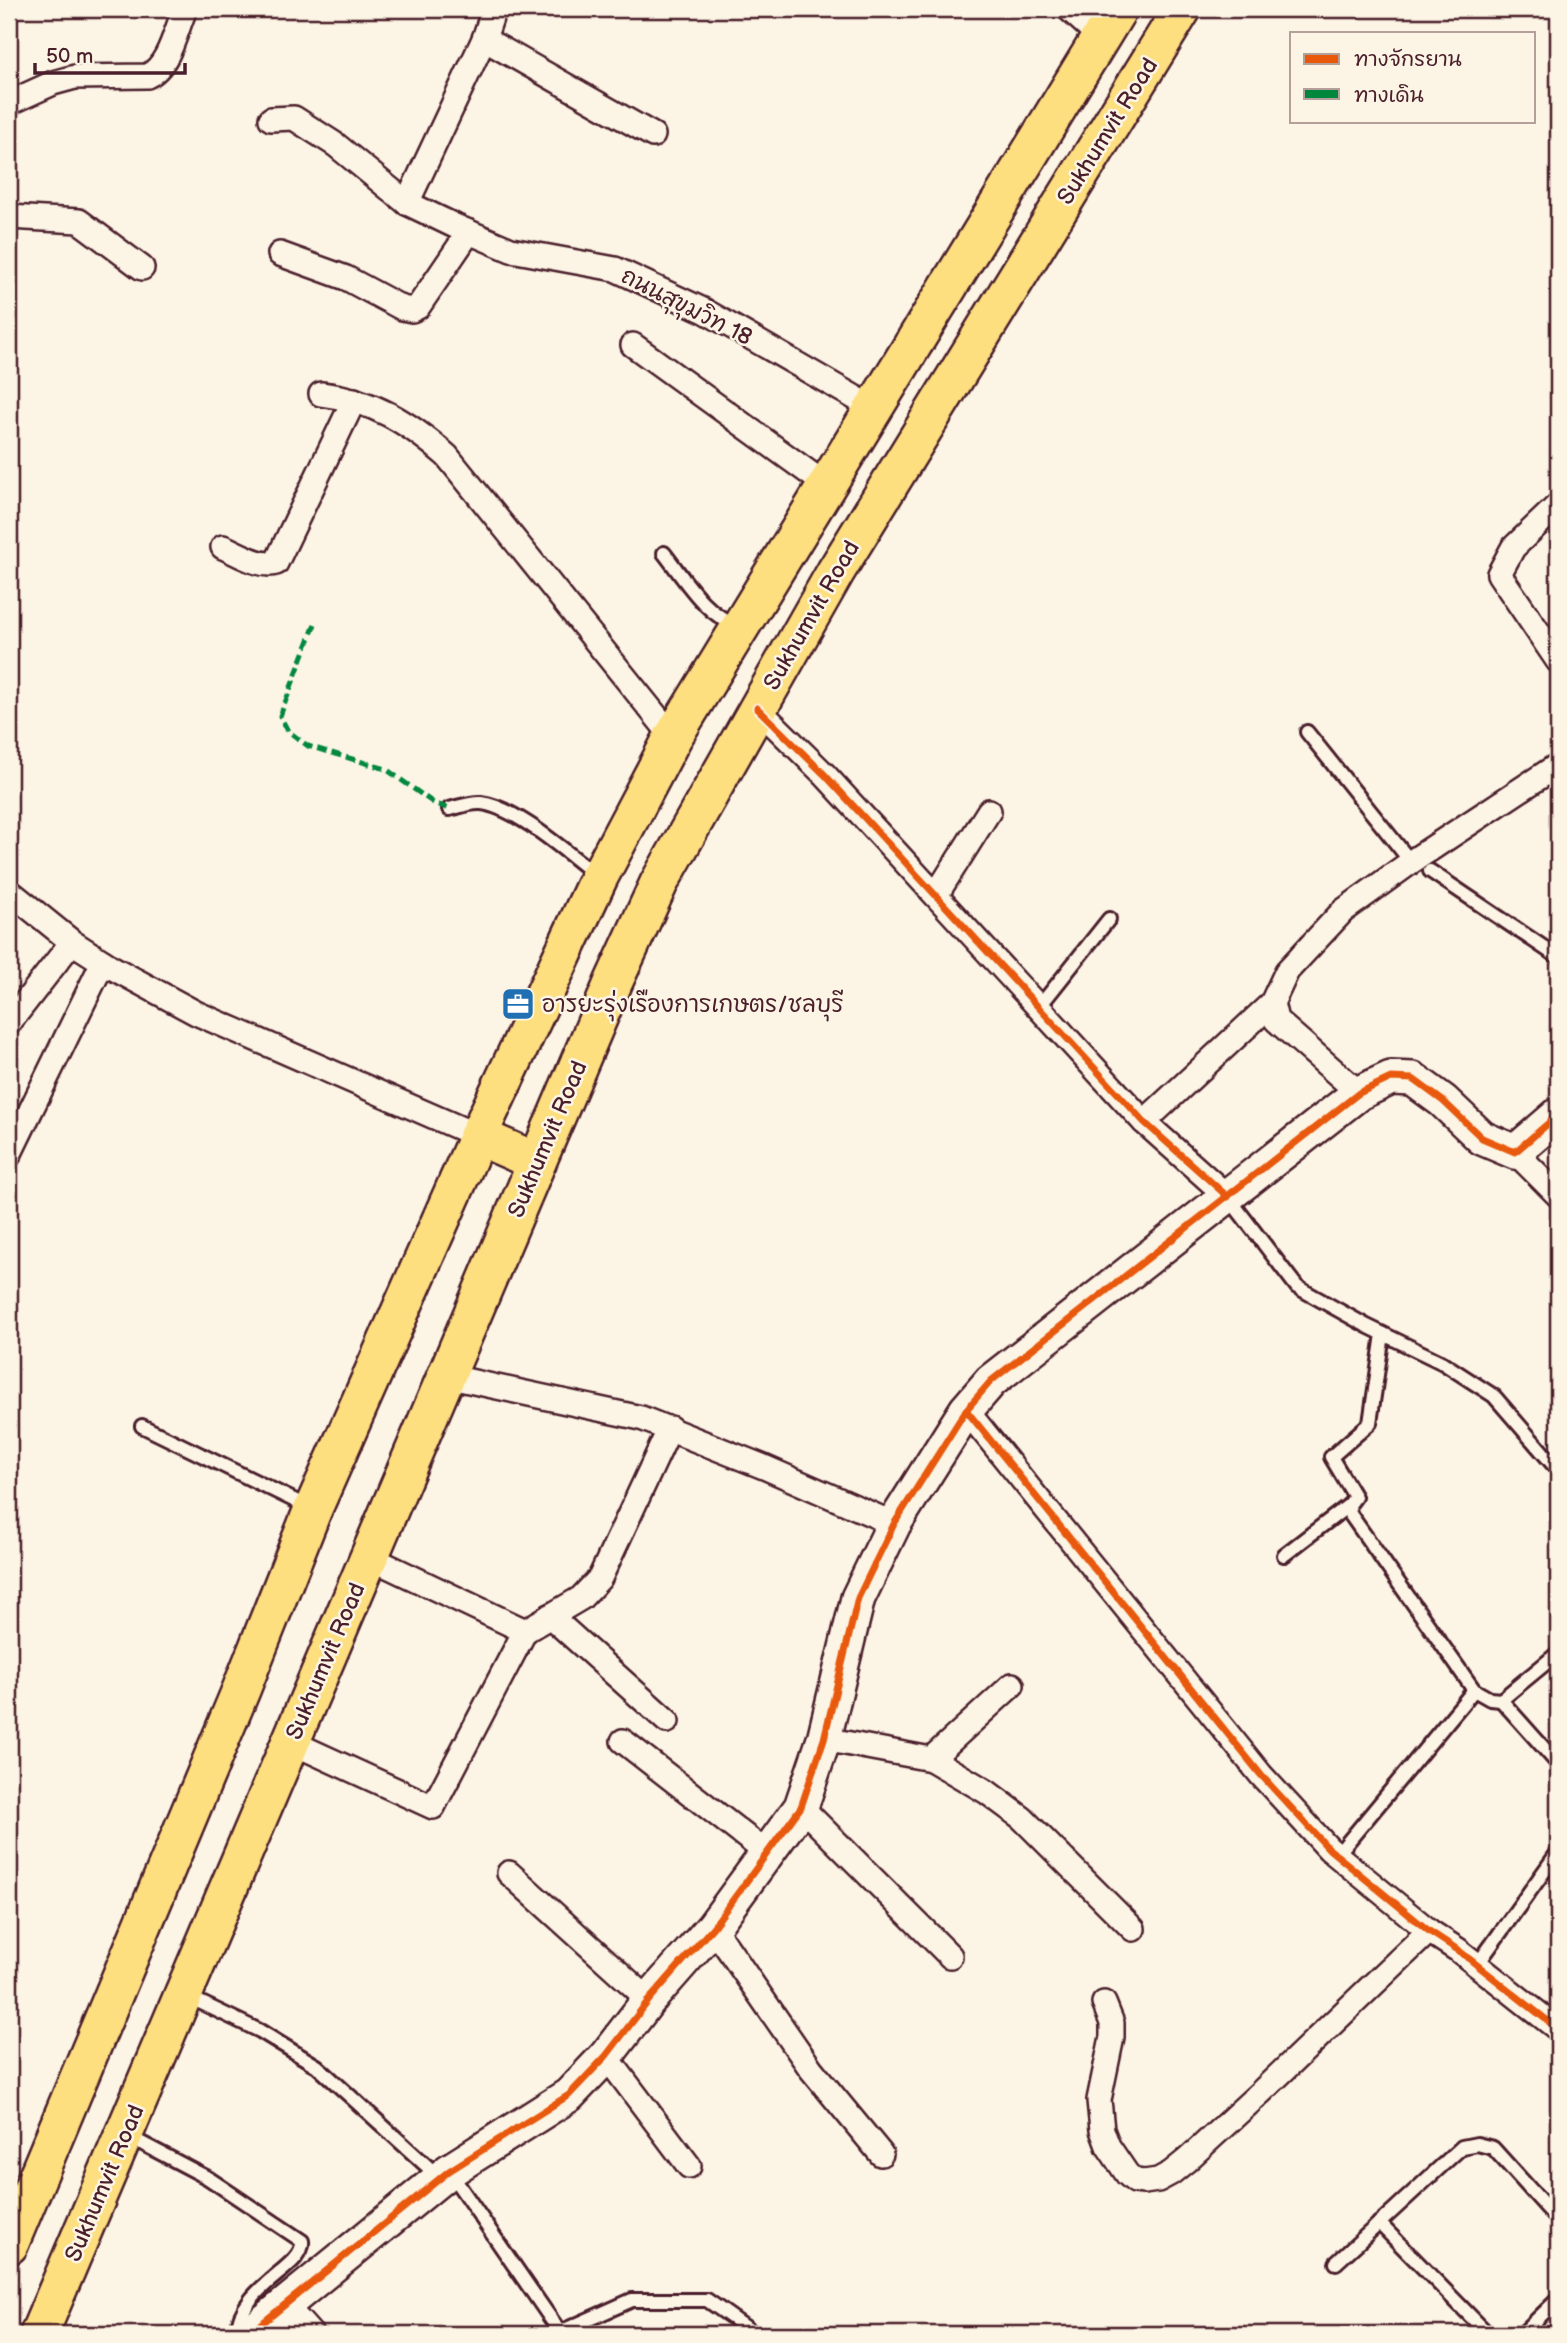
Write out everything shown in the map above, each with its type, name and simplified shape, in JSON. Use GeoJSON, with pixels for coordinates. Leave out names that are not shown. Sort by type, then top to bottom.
{"type":"FeatureCollection","features":[{"type":"Feature","properties":{"kind":"main road","name":"Sukhumvit Road"},"geometry":{"type":"LineString","coordinates":[[40,2334],[614,981],[659,883],[836,570],[1182,9]]}},
{"type":"Feature","properties":{"kind":"main road"},"geometry":{"type":"LineString","coordinates":[[9,2245],[241,1690],[313,1509],[478,1136],[599,877],[673,737],[1109,23]]}},
{"type":"Feature","properties":{"kind":"main road"},"geometry":{"type":"LineString","coordinates":[[478,1136],[537,1162]]}},
{"type":"Feature","properties":{"kind":"street"},"geometry":{"type":"LineString","coordinates":[[9,103],[53,83],[75,77],[147,76],[153,73],[165,57],[185,9]]}},
{"type":"Feature","properties":{"kind":"street"},"geometry":{"type":"LineString","coordinates":[[1069,9],[1109,23]]}},
{"type":"Feature","properties":{"kind":"street"},"geometry":{"type":"LineString","coordinates":[[407,202],[484,39],[489,11]]}},
{"type":"Feature","properties":{"kind":"street"},"geometry":{"type":"LineString","coordinates":[[484,39],[653,135]]}},
{"type":"Feature","properties":{"kind":"street","name":"ถนนสุขุมวิท 18"},"geometry":{"type":"LineString","coordinates":[[271,119],[294,118],[336,145],[407,202],[469,232],[511,250],[615,270],[705,311],[873,408]]}},
{"type":"Feature","properties":{"kind":"street"},"geometry":{"type":"LineString","coordinates":[[9,217],[79,221],[142,268]]}},
{"type":"Feature","properties":{"kind":"street"},"geometry":{"type":"LineString","coordinates":[[280,254],[346,278],[402,308],[412,310],[418,307],[469,232]]}},
{"type":"Feature","properties":{"kind":"street"},"geometry":{"type":"LineString","coordinates":[[633,345],[826,485]]}},
{"type":"Feature","properties":{"kind":"street"},"geometry":{"type":"LineString","coordinates":[[321,394],[355,400],[386,412],[418,430],[447,456],[673,737]]}},
{"type":"Feature","properties":{"kind":"street"},"geometry":{"type":"LineString","coordinates":[[223,547],[261,563],[271,565],[276,562],[355,400]]}},
{"type":"Feature","properties":{"kind":"street"},"geometry":{"type":"LineString","coordinates":[[1558,505],[1513,548],[1499,574],[1558,661]]}},
{"type":"Feature","properties":{"kind":"street"},"geometry":{"type":"LineString","coordinates":[[757,708],[825,775],[1144,1122],[1228,1197]]}},
{"type":"Feature","properties":{"kind":"street"},"geometry":{"type":"LineString","coordinates":[[1144,1122],[1272,1003],[1287,971],[1343,911],[1420,867],[1558,765]]}},
{"type":"Feature","properties":{"kind":"street"},"geometry":{"type":"LineString","coordinates":[[936,895],[989,811]]}},
{"type":"Feature","properties":{"kind":"street"},"geometry":{"type":"LineString","coordinates":[[9,891],[72,942],[196,1013],[478,1136]]}},
{"type":"Feature","properties":{"kind":"street"},"geometry":{"type":"LineString","coordinates":[[9,1023],[72,942]]}},
{"type":"Feature","properties":{"kind":"street"},"geometry":{"type":"LineString","coordinates":[[9,1155],[103,962]]}},
{"type":"Feature","properties":{"kind":"street"},"geometry":{"type":"LineString","coordinates":[[1272,1003],[1276,1020],[1359,1093]]}},
{"type":"Feature","properties":{"kind":"street"},"geometry":{"type":"LineString","coordinates":[[249,2334],[444,2174],[569,2095],[606,2056],[649,2000],[713,1927],[801,1807],[824,1739],[858,1598],[894,1524],[966,1410],[991,1381],[1359,1093],[1391,1078],[1413,1079],[1443,1101],[1482,1138],[1515,1152],[1558,1195]]}},
{"type":"Feature","properties":{"kind":"street"},"geometry":{"type":"LineString","coordinates":[[1515,1152],[1558,1115]]}},
{"type":"Feature","properties":{"kind":"street"},"geometry":{"type":"LineString","coordinates":[[446,1376],[641,1418],[894,1524]]}},
{"type":"Feature","properties":{"kind":"street"},"geometry":{"type":"LineString","coordinates":[[966,1410],[1261,1775],[1337,1855],[1429,1931],[1558,2029]]}},
{"type":"Feature","properties":{"kind":"street"},"geometry":{"type":"LineString","coordinates":[[291,1742],[433,1807],[525,1631],[581,1598],[600,1578],[670,1428]]}},
{"type":"Feature","properties":{"kind":"street"},"geometry":{"type":"LineString","coordinates":[[369,1557],[525,1631]]}},
{"type":"Feature","properties":{"kind":"street"},"geometry":{"type":"LineString","coordinates":[[551,1616],[667,1721]]}},
{"type":"Feature","properties":{"kind":"street"},"geometry":{"type":"LineString","coordinates":[[931,1759],[1012,1685]]}},
{"type":"Feature","properties":{"kind":"street"},"geometry":{"type":"LineString","coordinates":[[824,1739],[931,1759],[987,1791],[1014,1811],[1133,1929]]}},
{"type":"Feature","properties":{"kind":"street"},"geometry":{"type":"LineString","coordinates":[[623,1741],[768,1854]]}},
{"type":"Feature","properties":{"kind":"street"},"geometry":{"type":"LineString","coordinates":[[801,1807],[950,1956]]}},
{"type":"Feature","properties":{"kind":"street"},"geometry":{"type":"LineString","coordinates":[[509,1873],[649,2000]]}},
{"type":"Feature","properties":{"kind":"street"},"geometry":{"type":"LineString","coordinates":[[713,1927],[811,2069],[881,2154]]}},
{"type":"Feature","properties":{"kind":"street"},"geometry":{"type":"LineString","coordinates":[[1104,2003],[1112,2023],[1112,2037],[1099,2100],[1102,2130],[1108,2146],[1126,2174],[1144,2182],[1158,2180],[1187,2160],[1252,2101],[1429,1931]]}},
{"type":"Feature","properties":{"kind":"street"},"geometry":{"type":"LineString","coordinates":[[606,2056],[689,2166]]}},
{"type":"Feature","properties":{"kind":"street"},"geometry":{"type":"LineString","coordinates":[[285,2305],[312,2334]]}},
{"type":"Feature","properties":{"kind":"lane"},"geometry":{"type":"LineString","coordinates":[[664,553],[709,610],[724,621],[739,627]]}},
{"type":"Feature","properties":{"kind":"lane"},"geometry":{"type":"LineString","coordinates":[[1307,732],[1420,867],[1558,957]]}},
{"type":"Feature","properties":{"kind":"lane"},"geometry":{"type":"LineString","coordinates":[[449,809],[478,803],[499,807],[526,823],[599,877]]}},
{"type":"Feature","properties":{"kind":"lane"},"geometry":{"type":"LineString","coordinates":[[1039,1007],[1109,919]]}},
{"type":"Feature","properties":{"kind":"lane"},"geometry":{"type":"LineString","coordinates":[[1228,1197],[1297,1287],[1443,1363],[1494,1396],[1558,1470]]}},
{"type":"Feature","properties":{"kind":"lane"},"geometry":{"type":"LineString","coordinates":[[1284,1555],[1349,1505],[1355,1497],[1331,1457],[1370,1423],[1383,1334]]}},
{"type":"Feature","properties":{"kind":"lane"},"geometry":{"type":"LineString","coordinates":[[142,1426],[313,1509]]}},
{"type":"Feature","properties":{"kind":"lane"},"geometry":{"type":"LineString","coordinates":[[1349,1505],[1350,1514],[1474,1690],[1490,1699],[1501,1700],[1558,1764]]}},
{"type":"Feature","properties":{"kind":"lane"},"geometry":{"type":"LineString","coordinates":[[1501,1700],[1558,1653]]}},
{"type":"Feature","properties":{"kind":"lane"},"geometry":{"type":"LineString","coordinates":[[1337,1855],[1474,1690]]}},
{"type":"Feature","properties":{"kind":"lane"},"geometry":{"type":"LineString","coordinates":[[1477,1965],[1558,1852]]}},
{"type":"Feature","properties":{"kind":"lane"},"geometry":{"type":"LineString","coordinates":[[184,1995],[260,2031],[317,2066],[444,2174],[560,2332],[632,2300],[707,2300],[755,2334]]}},
{"type":"Feature","properties":{"kind":"lane"},"geometry":{"type":"LineString","coordinates":[[125,2134],[208,2178],[302,2241],[298,2257],[252,2296],[243,2311],[237,2334]]}},
{"type":"Feature","properties":{"kind":"lane"},"geometry":{"type":"LineString","coordinates":[[1336,2263],[1462,2147],[1477,2144],[1493,2148],[1558,2220]]}},
{"type":"Feature","properties":{"kind":"lane"},"geometry":{"type":"LineString","coordinates":[[1379,2223],[1488,2334]]}},
{"type":"Feature","properties":{"kind":"lane"},"geometry":{"type":"LineString","coordinates":[[1522,2334],[1558,2299]]}},
{"type":"Feature","properties":{"kind":"marked path"},"geometry":{"type":"LineString","coordinates":[[315,624],[280,716],[288,731],[308,746],[386,769],[432,802],[449,809]]}},
{"type":"Feature","properties":{"kind":"cycle path"},"geometry":{"type":"LineString","coordinates":[[757,708],[825,775],[1144,1122],[1228,1197]]}},
{"type":"Feature","properties":{"kind":"cycle path"},"geometry":{"type":"LineString","coordinates":[[249,2334],[449,2171],[569,2095],[606,2056],[649,2000],[713,1927],[801,1807],[824,1739],[858,1598],[894,1524],[966,1410],[991,1381],[1359,1093],[1391,1078],[1413,1079],[1443,1101],[1482,1138],[1515,1152],[1558,1115]]}},
{"type":"Feature","properties":{"kind":"cycle path"},"geometry":{"type":"LineString","coordinates":[[966,1410],[1261,1775],[1329,1849],[1429,1931],[1458,1950],[1558,2029]]}},
{"type":"Feature","properties":{"kind":"place","name":"อารยะรุ่งเรืองการเกษตร/ชลบุรี"},"geometry":{"type":"Point","coordinates":[518,1004]}}]}
